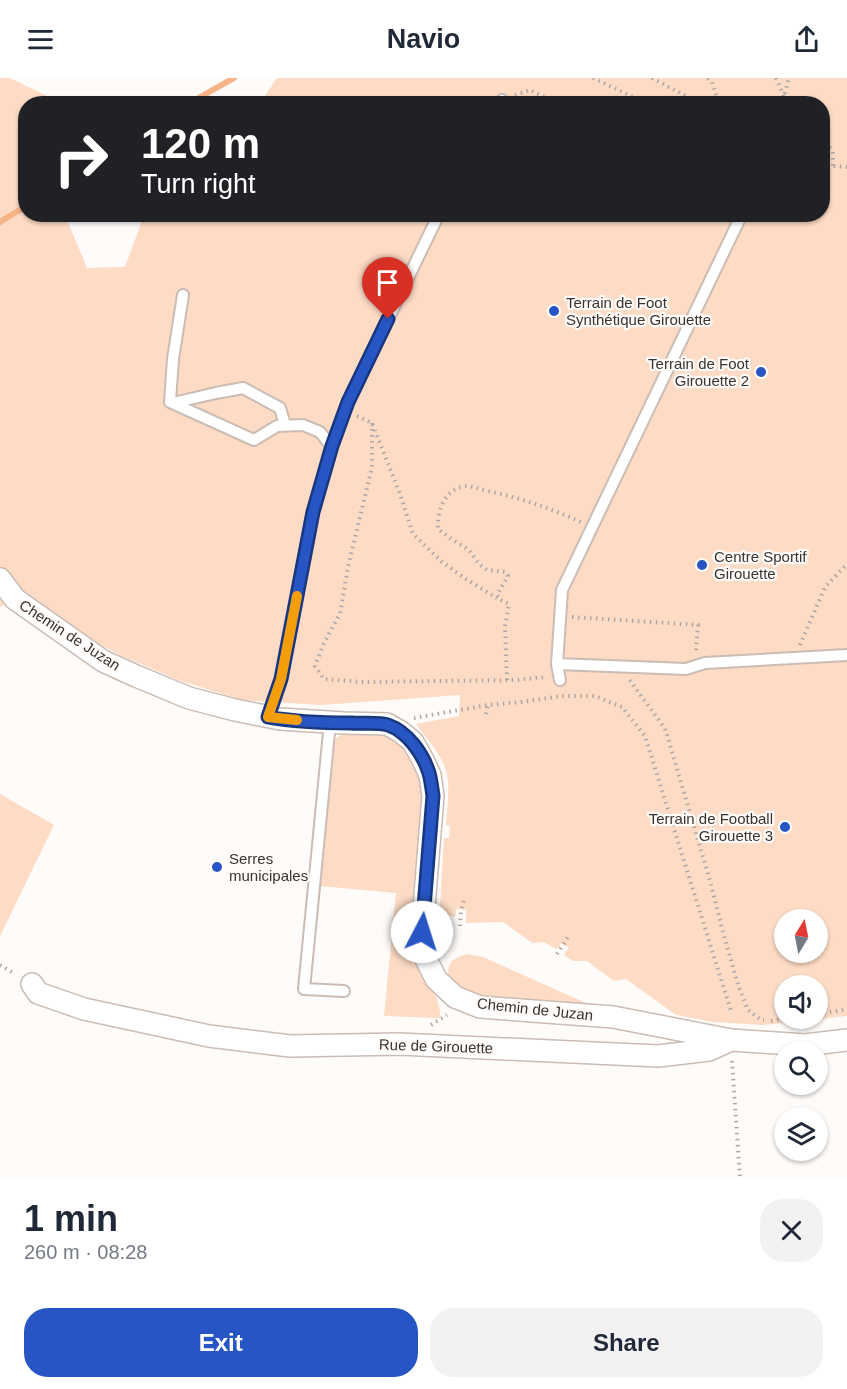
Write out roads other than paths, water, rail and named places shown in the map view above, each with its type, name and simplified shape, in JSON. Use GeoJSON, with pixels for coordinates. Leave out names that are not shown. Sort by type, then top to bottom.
{"type":"FeatureCollection","features":[{"type":"Feature","properties":{"kind":"street","name":"Chemin de Juzan"},"geometry":{"type":"LineString","coordinates":[[0,579],[15,599],[103,661],[189,698],[280,719],[387,724],[413,742],[430,775],[433,796],[422,945],[436,979],[455,997],[480,1007],[613,1017],[730,1040]]}},
{"type":"Feature","properties":{"kind":"street","name":"Rue de Girouette"},"geometry":{"type":"LineString","coordinates":[[32,984],[38,993],[84,1009],[209,1036],[290,1046],[399,1044],[658,1056],[709,1050],[730,1040],[804,1045],[847,1040]]}},
{"type":"Feature","properties":{"kind":"lane"},"geometry":{"type":"LineString","coordinates":[[268,717],[281,679],[313,512],[332,446],[348,402],[435,222]]}},
{"type":"Feature","properties":{"kind":"lane"},"geometry":{"type":"LineString","coordinates":[[559,678],[557,663],[562,590],[738,222]]}},
{"type":"Feature","properties":{"kind":"lane"},"geometry":{"type":"LineString","coordinates":[[183,295],[173,359],[170,402],[254,440],[277,426],[303,425],[320,432],[332,446]]}},
{"type":"Feature","properties":{"kind":"lane"},"geometry":{"type":"LineString","coordinates":[[173,403],[243,388],[280,408],[285,425]]}},
{"type":"Feature","properties":{"kind":"lane"},"geometry":{"type":"LineString","coordinates":[[557,663],[686,669],[705,663],[847,656]]}},
{"type":"Feature","properties":{"kind":"lane"},"geometry":{"type":"LineString","coordinates":[[330,722],[304,989],[344,991]]}},
{"type":"Feature","properties":{"kind":"waterway"},"geometry":{"type":"LineString","coordinates":[[202,96],[234,78]]}},
{"type":"Feature","properties":{"kind":"waterway"},"geometry":{"type":"LineString","coordinates":[[0,222],[18,211]]}},
{"type":"Feature","properties":{"kind":"place","name":"Terrain de Foot Synthétique Girouette"},"geometry":{"type":"Point","coordinates":[554,311]}},
{"type":"Feature","properties":{"kind":"place","name":"Terrain de Foot Girouette 2"},"geometry":{"type":"Point","coordinates":[761,372]}},
{"type":"Feature","properties":{"kind":"place","name":"Centre Sportif Girouette"},"geometry":{"type":"Point","coordinates":[702,565]}},
{"type":"Feature","properties":{"kind":"place","name":"Terrain de Football Girouette 3"},"geometry":{"type":"Point","coordinates":[785,827]}},
{"type":"Feature","properties":{"kind":"place","name":"Serres municipales"},"geometry":{"type":"Point","coordinates":[217,867]}}]}
